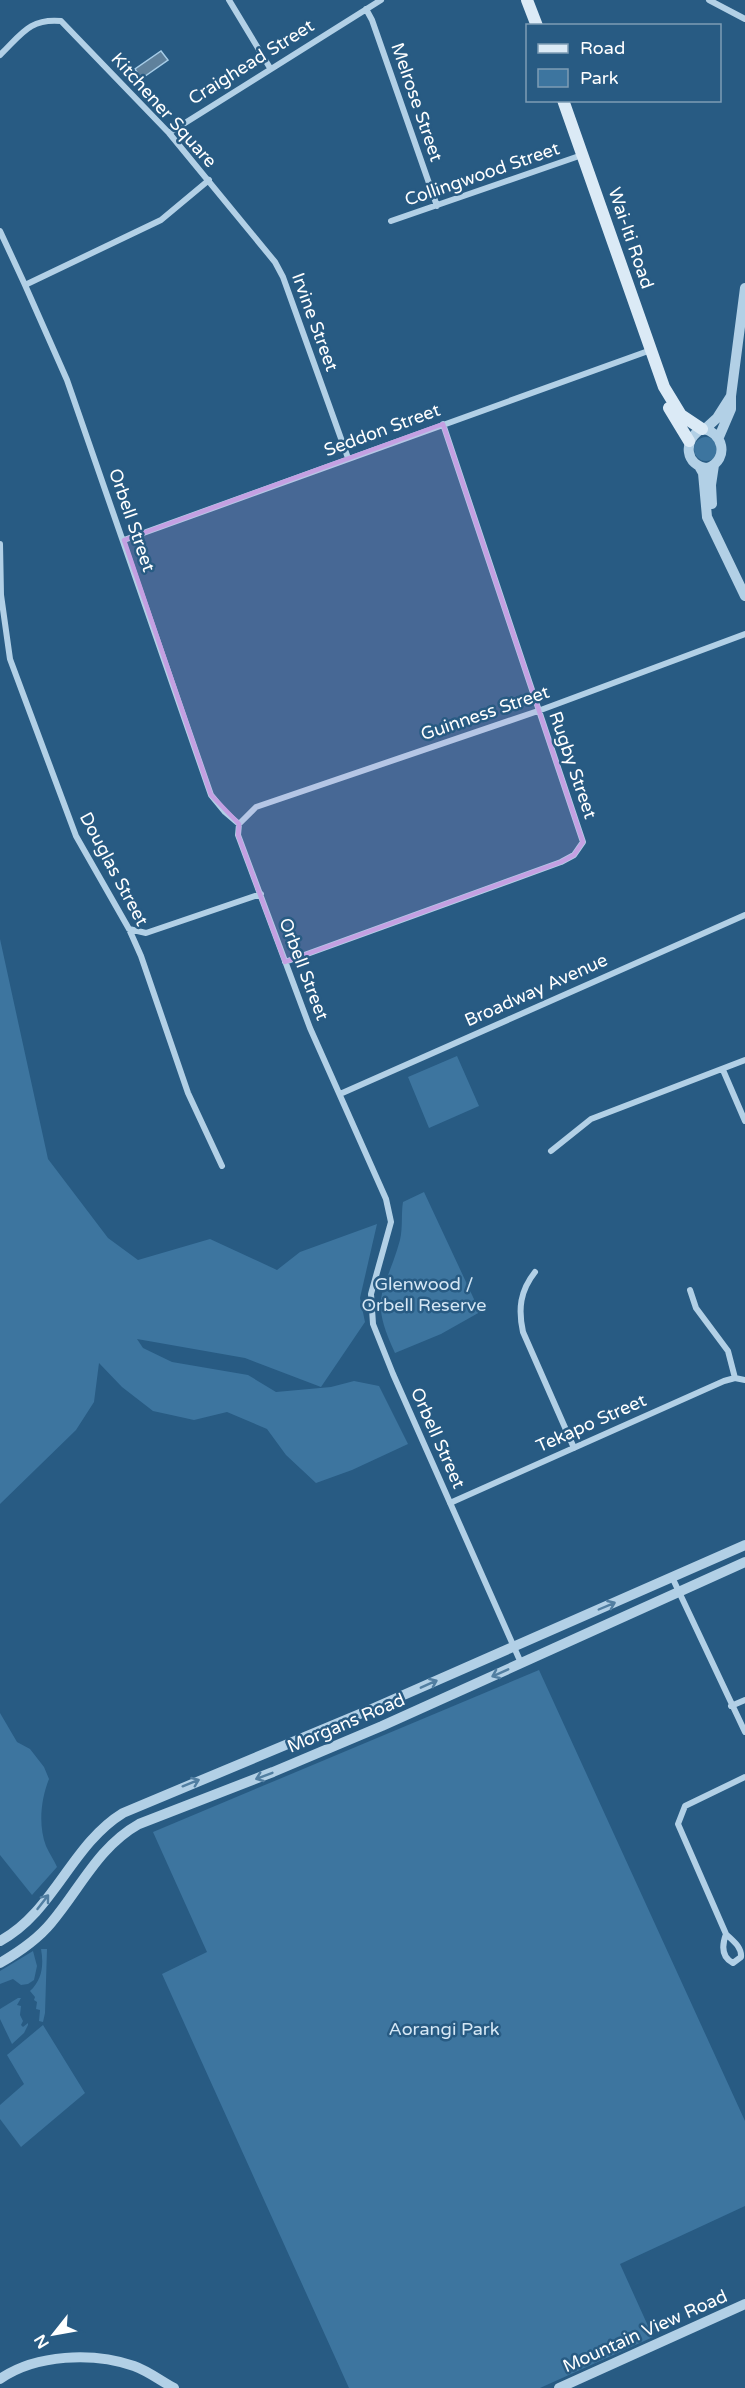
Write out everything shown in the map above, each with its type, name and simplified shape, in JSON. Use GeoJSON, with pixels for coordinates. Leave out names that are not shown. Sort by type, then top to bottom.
{"type":"FeatureCollection","features":[{"type":"Feature","properties":{"kind":"main road"},"geometry":{"type":"LineString","coordinates":[[528,0],[536,24]]}},
{"type":"Feature","properties":{"kind":"main road","name":"Wai-Iti Road"},"geometry":{"type":"LineString","coordinates":[[564,102],[664,387],[681,415],[703,429]]}},
{"type":"Feature","properties":{"kind":"main road","name":"Wai-Iti Road"},"geometry":{"type":"LineString","coordinates":[[664,387],[669,407],[689,441]]}},
{"type":"Feature","properties":{"kind":"street"},"geometry":{"type":"LineString","coordinates":[[229,0],[270,68]]}},
{"type":"Feature","properties":{"kind":"street","name":"Craighead Street"},"geometry":{"type":"LineString","coordinates":[[169,133],[381,0]]}},
{"type":"Feature","properties":{"kind":"street"},"geometry":{"type":"LineString","coordinates":[[709,0],[745,19]]}},
{"type":"Feature","properties":{"kind":"street","name":"Melrose Street"},"geometry":{"type":"LineString","coordinates":[[366,9],[372,20],[437,206]]}},
{"type":"Feature","properties":{"kind":"street","name":"Kitchener Square"},"geometry":{"type":"LineString","coordinates":[[0,55],[33,24],[45,20],[61,21],[169,133],[208,180],[161,220],[25,285]]}},
{"type":"Feature","properties":{"kind":"street","name":"Collingwood Street"},"geometry":{"type":"LineString","coordinates":[[391,221],[582,154]]}},
{"type":"Feature","properties":{"kind":"street","name":"Irvine Street"},"geometry":{"type":"LineString","coordinates":[[208,180],[280,269],[348,458]]}},
{"type":"Feature","properties":{"kind":"street"},"geometry":{"type":"LineString","coordinates":[[0,231],[25,285]]}},
{"type":"Feature","properties":{"kind":"street","name":"Orbell Street"},"geometry":{"type":"LineString","coordinates":[[25,285],[67,380],[212,795],[225,812],[239,824],[238,836],[285,962],[316,1041],[380,1185],[390,1216],[388,1236],[370,1294],[373,1324],[521,1663]]}},
{"type":"Feature","properties":{"kind":"street"},"geometry":{"type":"LineString","coordinates":[[699,466],[708,468],[714,465],[722,455],[719,437],[731,409],[731,396],[741,350],[745,288]]}},
{"type":"Feature","properties":{"kind":"street","name":"Seddon Street"},"geometry":{"type":"LineString","coordinates":[[124,540],[651,350]]}},
{"type":"Feature","properties":{"kind":"street"},"geometry":{"type":"LineString","coordinates":[[731,396],[717,418],[693,434],[689,441],[691,458],[703,473],[707,517],[713,525],[745,596]]}},
{"type":"Feature","properties":{"kind":"street","name":"Rugby Street"},"geometry":{"type":"LineString","coordinates":[[285,962],[574,855],[583,842],[443,424]]}},
{"type":"Feature","properties":{"kind":"street"},"geometry":{"type":"LineString","coordinates":[[703,429],[714,432],[719,437]]}},
{"type":"Feature","properties":{"kind":"street"},"geometry":{"type":"LineString","coordinates":[[713,525],[711,485],[714,465]]}},
{"type":"Feature","properties":{"kind":"street","name":"Douglas Street"},"geometry":{"type":"LineString","coordinates":[[0,544],[1,595],[10,659],[76,836],[129,929],[141,956],[188,1093],[222,1166]]}},
{"type":"Feature","properties":{"kind":"street","name":"Guinness Street"},"geometry":{"type":"LineString","coordinates":[[239,824],[256,807],[538,711],[745,634]]}},
{"type":"Feature","properties":{"kind":"street"},"geometry":{"type":"LineString","coordinates":[[129,929],[146,933],[261,894]]}},
{"type":"Feature","properties":{"kind":"street","name":"Broadway Avenue"},"geometry":{"type":"LineString","coordinates":[[340,1094],[745,915]]}},
{"type":"Feature","properties":{"kind":"street"},"geometry":{"type":"LineString","coordinates":[[551,1151],[591,1119],[745,1060]]}},
{"type":"Feature","properties":{"kind":"street"},"geometry":{"type":"LineString","coordinates":[[723,1070],[745,1121]]}},
{"type":"Feature","properties":{"kind":"street"},"geometry":{"type":"LineString","coordinates":[[535,1272],[524,1288],[522,1296],[520,1313],[523,1332],[574,1448]]}},
{"type":"Feature","properties":{"kind":"street"},"geometry":{"type":"LineString","coordinates":[[690,1290],[696,1308],[728,1350],[735,1378],[745,1380]]}},
{"type":"Feature","properties":{"kind":"street","name":"Tekapo Street"},"geometry":{"type":"LineString","coordinates":[[450,1503],[735,1378]]}},
{"type":"Feature","properties":{"kind":"street","name":"Morgans Road"},"geometry":{"type":"LineString","coordinates":[[0,1941],[29,1919],[84,1846],[110,1820],[123,1813],[374,1708],[745,1545]]}},
{"type":"Feature","properties":{"kind":"street","name":"Morgans Road"},"geometry":{"type":"LineString","coordinates":[[0,1963],[23,1949],[50,1925],[97,1859],[128,1830],[382,1726],[745,1562]]}},
{"type":"Feature","properties":{"kind":"street"},"geometry":{"type":"LineString","coordinates":[[672,1577],[745,1732]]}},
{"type":"Feature","properties":{"kind":"street"},"geometry":{"type":"LineString","coordinates":[[731,1706],[745,1700]]}},
{"type":"Feature","properties":{"kind":"street"},"geometry":{"type":"LineString","coordinates":[[374,1708],[382,1726]]}},
{"type":"Feature","properties":{"kind":"street"},"geometry":{"type":"LineString","coordinates":[[726,1934],[678,1824],[685,1806],[745,1777]]}},
{"type":"Feature","properties":{"kind":"street","name":"Mountain View Road"},"geometry":{"type":"LineString","coordinates":[[559,2388],[745,2304]]}},
{"type":"Feature","properties":{"kind":"street"},"geometry":{"type":"LineString","coordinates":[[0,2379],[25,2367],[51,2360],[104,2358],[135,2367],[174,2388]]}},
{"type":"Feature","properties":{"kind":"highlighted area"},"geometry":{"type":"Polygon","coordinates":[[[443,424],[583,842],[574,855],[561,862],[285,962],[238,835],[239,824],[211,795],[124,540],[443,424]]]}},
{"type":"Feature","properties":{"kind":"green space"},"geometry":{"type":"Polygon","coordinates":[[[706,437],[711,438],[717,444],[717,454],[711,460],[706,461],[701,460],[695,454],[694,449],[695,444],[701,438],[706,437]]]}},
{"type":"Feature","properties":{"kind":"green space"},"geometry":{"type":"Polygon","coordinates":[[[0,939],[48,1159],[108,1238],[138,1260],[210,1239],[277,1270],[300,1252],[377,1224],[360,1298],[365,1322],[321,1387],[245,1358],[137,1339],[143,1348],[172,1362],[248,1375],[276,1392],[331,1387],[354,1381],[379,1386],[408,1444],[352,1470],[316,1483],[286,1455],[267,1429],[227,1412],[194,1420],[153,1411],[122,1387],[99,1363],[94,1402],[76,1430],[0,1504],[0,939]]]}},
{"type":"Feature","properties":{"kind":"green space"},"geometry":{"type":"Polygon","coordinates":[[[457,1056],[479,1106],[429,1128],[408,1077],[457,1056]]]}},
{"type":"Feature","properties":{"kind":"green space","name":"Glenwood / Orbell Reserve"},"geometry":{"type":"Polygon","coordinates":[[[424,1192],[480,1312],[441,1334],[395,1353],[382,1318],[382,1295],[400,1240],[403,1202],[424,1192]]]}},
{"type":"Feature","properties":{"kind":"green space","name":"Aorangi Park"},"geometry":{"type":"Polygon","coordinates":[[[539,1670],[745,2121],[745,2206],[620,2264],[653,2337],[540,2388],[349,2388],[162,1974],[207,1952],[153,1832],[539,1670]]]}},
{"type":"Feature","properties":{"kind":"green space"},"geometry":{"type":"Polygon","coordinates":[[[0,1713],[17,1742],[30,1749],[44,1767],[49,1779],[42,1803],[41,1821],[46,1846],[57,1867],[32,1895],[0,1855],[0,1713]]]}},
{"type":"Feature","properties":{"kind":"green space"},"geometry":{"type":"Polygon","coordinates":[[[41,1949],[47,1949],[43,2022],[39,2021],[40,2010],[36,2009],[37,2002],[30,1991],[41,1972],[41,1949]]]}},
{"type":"Feature","properties":{"kind":"green space"},"geometry":{"type":"Polygon","coordinates":[[[33,1951],[37,1966],[34,1980],[21,1985],[13,1979],[0,1984],[0,1971],[33,1951]]]}},
{"type":"Feature","properties":{"kind":"green space"},"geometry":{"type":"Polygon","coordinates":[[[21,1998],[17,2005],[21,2006],[20,2015],[23,2021],[21,2025],[23,2027],[28,2023],[28,2025],[24,2033],[12,2044],[0,2019],[0,2009],[21,1998]]]}},
{"type":"Feature","properties":{"kind":"green space"},"geometry":{"type":"Polygon","coordinates":[[[43,2025],[85,2093],[21,2147],[0,2119],[0,2105],[24,2084],[7,2055],[43,2025]]]}},
{"type":"Feature","properties":{"kind":"shaded area"},"geometry":{"type":"Polygon","coordinates":[[[161,51],[168,60],[141,79],[135,69],[161,51]]]}}]}
